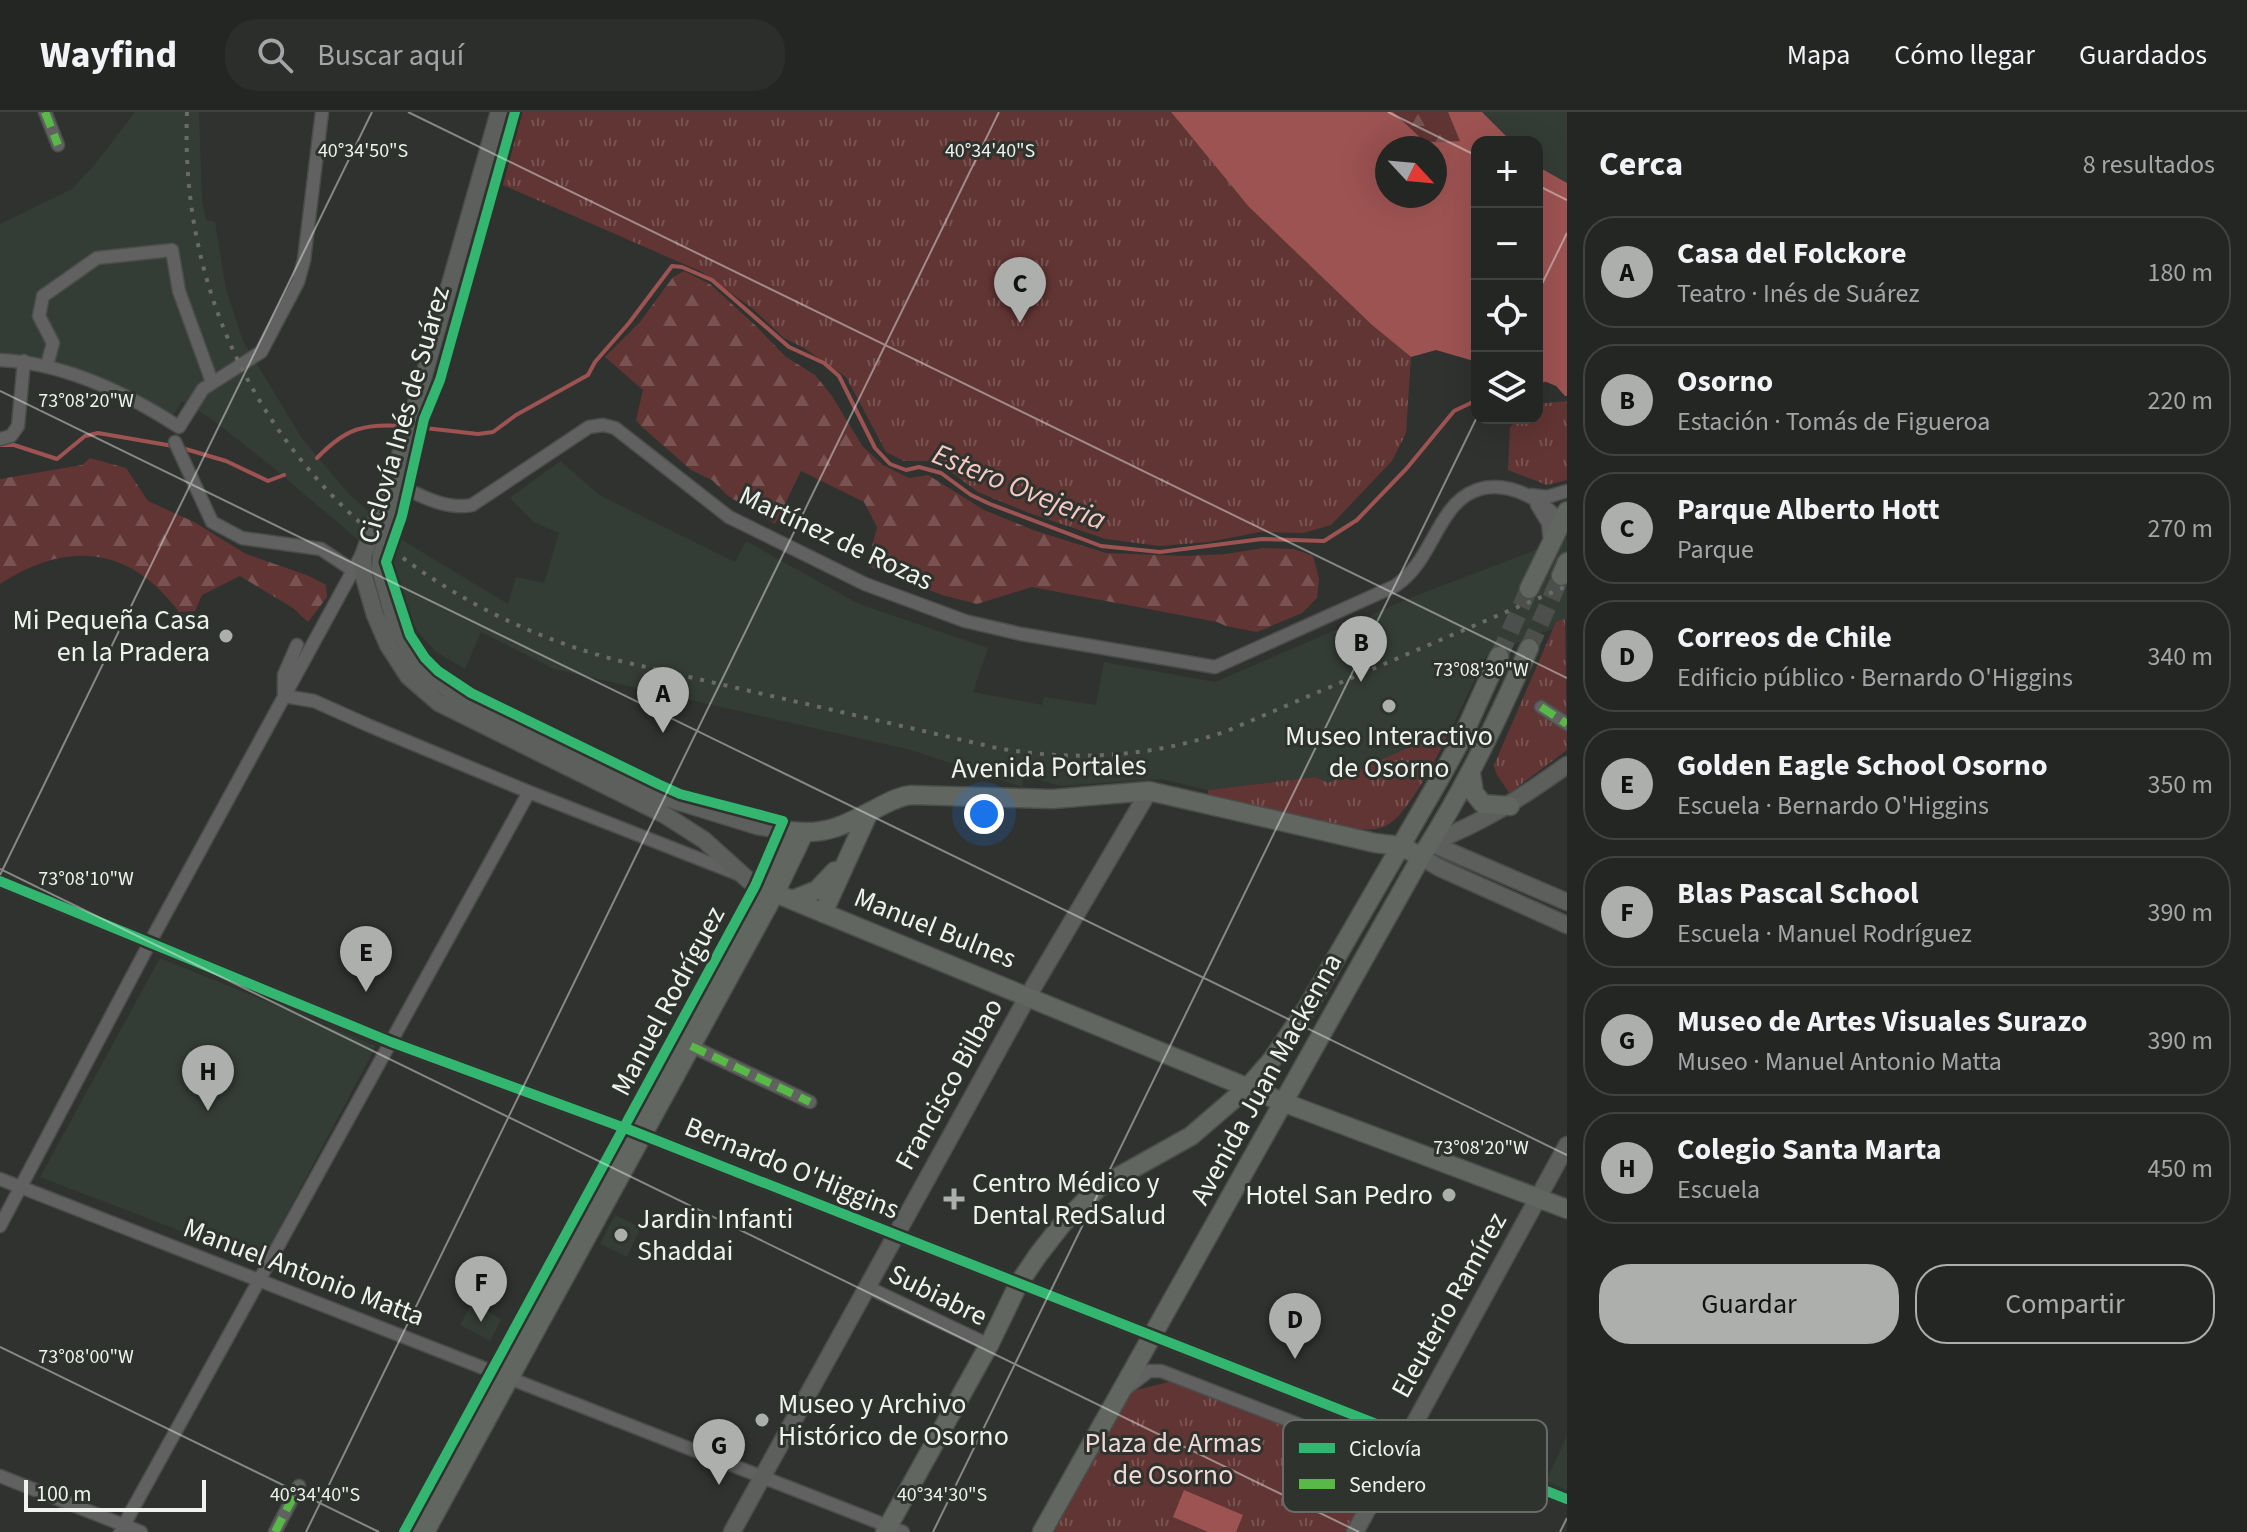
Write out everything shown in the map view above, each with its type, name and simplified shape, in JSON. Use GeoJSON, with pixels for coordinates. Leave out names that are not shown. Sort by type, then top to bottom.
{"type":"FeatureCollection","features":[{"type":"Feature","properties":{"kind":"main road"},"geometry":{"type":"LineString","coordinates":[[497,112],[406,439],[365,548],[364,577],[388,645],[417,685],[439,703],[515,733]]}},
{"type":"Feature","properties":{"kind":"main road"},"geometry":{"type":"LineString","coordinates":[[406,439],[395,514],[380,564],[396,627],[415,661],[457,696],[515,733],[687,827],[742,875]]}},
{"type":"Feature","properties":{"kind":"main road"},"geometry":{"type":"LineString","coordinates":[[1529,589],[1565,520]]}},
{"type":"Feature","properties":{"kind":"main road","name":"Avenida Juan Mackenna"},"geometry":{"type":"LineString","coordinates":[[1044,1530],[1471,774],[1529,648]]}},
{"type":"Feature","properties":{"kind":"main road","name":"Avenida Juan Mackenna"},"geometry":{"type":"LineString","coordinates":[[892,1530],[1019,1283],[1063,1223],[1098,1188],[1191,1136],[1249,1086],[1295,1028],[1461,740],[1499,656]]}},
{"type":"Feature","properties":{"kind":"main road","name":"Avenida Portales"},"geometry":{"type":"LineString","coordinates":[[515,733],[660,796],[757,826],[796,832],[831,831],[898,797],[911,795],[1053,799],[1149,791],[1375,843],[1426,850],[1567,902]]}},
{"type":"Feature","properties":{"kind":"main road"},"geometry":{"type":"LineString","coordinates":[[1426,850],[1510,806],[1567,765]]}},
{"type":"Feature","properties":{"kind":"main road"},"geometry":{"type":"LineString","coordinates":[[1471,774],[1474,793],[1483,804],[1510,806]]}},
{"type":"Feature","properties":{"kind":"main road","name":"Francisco Bilbao"},"geometry":{"type":"LineString","coordinates":[[732,1532],[1028,996],[1149,791]]}},
{"type":"Feature","properties":{"kind":"main road"},"geometry":{"type":"LineString","coordinates":[[823,913],[869,812]]}},
{"type":"Feature","properties":{"kind":"main road"},"geometry":{"type":"LineString","coordinates":[[776,894],[817,890],[837,870],[846,842],[842,835],[831,831]]}},
{"type":"Feature","properties":{"kind":"main road","name":"Manuel Rodríguez"},"geometry":{"type":"LineString","coordinates":[[637,1132],[691,1046],[776,894],[796,832]]}},
{"type":"Feature","properties":{"kind":"main road","name":"Avenida Portales"},"geometry":{"type":"LineString","coordinates":[[1426,850],[1440,868],[1567,925]]}},
{"type":"Feature","properties":{"kind":"main road","name":"Manuel Bulnes"},"geometry":{"type":"LineString","coordinates":[[742,875],[776,894],[1285,1103],[1567,1209]]}},
{"type":"Feature","properties":{"kind":"main road"},"geometry":{"type":"LineString","coordinates":[[1528,908],[1537,889]]}},
{"type":"Feature","properties":{"kind":"main road","name":"Manuel Rodríguez"},"geometry":{"type":"LineString","coordinates":[[408,1532],[502,1376],[637,1132],[776,894]]}},
{"type":"Feature","properties":{"kind":"main road","name":"Eleuterio Ramírez"},"geometry":{"type":"LineString","coordinates":[[1416,1420],[1567,1145]]}},
{"type":"Feature","properties":{"kind":"main road","name":"Manuel Rodríguez"},"geometry":{"type":"LineString","coordinates":[[425,1532],[502,1376]]}},
{"type":"Feature","properties":{"kind":"main road","name":"Eleuterio Ramírez"},"geometry":{"type":"LineString","coordinates":[[1355,1532],[1366,1512]]}},
{"type":"Feature","properties":{"kind":"street"},"geometry":{"type":"LineString","coordinates":[[45,112],[58,145]]}},
{"type":"Feature","properties":{"kind":"street"},"geometry":{"type":"LineString","coordinates":[[0,360],[47,365],[72,373],[179,427],[203,389],[261,352],[298,282],[304,260],[322,112]]}},
{"type":"Feature","properties":{"kind":"street"},"geometry":{"type":"LineString","coordinates":[[47,365],[53,343],[39,316],[43,296],[97,258],[172,250],[179,291],[212,382]]}},
{"type":"Feature","properties":{"kind":"street"},"geometry":{"type":"LineString","coordinates":[[0,439],[11,436],[18,426],[24,361]]}},
{"type":"Feature","properties":{"kind":"street","name":"Martínez de Rozas"},"geometry":{"type":"LineString","coordinates":[[400,486],[447,505],[472,505],[589,427],[603,425],[624,434],[729,517],[884,592],[993,628],[1215,667],[1367,599],[1408,577],[1419,564],[1450,510],[1469,495],[1502,487],[1530,495]]}},
{"type":"Feature","properties":{"kind":"street"},"geometry":{"type":"LineString","coordinates":[[177,447],[212,522],[242,538],[321,549],[354,571]]}},
{"type":"Feature","properties":{"kind":"street"},"geometry":{"type":"LineString","coordinates":[[1530,495],[1547,497],[1567,491]]}},
{"type":"Feature","properties":{"kind":"street"},"geometry":{"type":"LineString","coordinates":[[1530,495],[1565,520]]}},
{"type":"Feature","properties":{"kind":"street"},"geometry":{"type":"LineString","coordinates":[[1530,495],[1548,523],[1550,545]]}},
{"type":"Feature","properties":{"kind":"street"},"geometry":{"type":"LineString","coordinates":[[0,1226],[365,548]]}},
{"type":"Feature","properties":{"kind":"street"},"geometry":{"type":"LineString","coordinates":[[284,696],[284,675],[297,645]]}},
{"type":"Feature","properties":{"kind":"street","name":"Manuel Bulnes"},"geometry":{"type":"LineString","coordinates":[[284,696],[314,701],[529,792],[742,875]]}},
{"type":"Feature","properties":{"kind":"street"},"geometry":{"type":"LineString","coordinates":[[1541,707],[1567,724]]}},
{"type":"Feature","properties":{"kind":"street"},"geometry":{"type":"LineString","coordinates":[[122,1529],[529,792]]}},
{"type":"Feature","properties":{"kind":"street","name":"Bernardo O'Higgins"},"geometry":{"type":"LineString","coordinates":[[0,881],[391,1042],[637,1132],[1366,1420]]}},
{"type":"Feature","properties":{"kind":"street"},"geometry":{"type":"LineString","coordinates":[[691,1046],[810,1102]]}},
{"type":"Feature","properties":{"kind":"street","name":"Manuel Antonio Matta"},"geometry":{"type":"LineString","coordinates":[[0,1179],[892,1530]]}},
{"type":"Feature","properties":{"kind":"street","name":"Subiabre"},"geometry":{"type":"LineString","coordinates":[[867,1287],[989,1345]]}},
{"type":"Feature","properties":{"kind":"street"},"geometry":{"type":"LineString","coordinates":[[1121,1392],[1149,1371],[1161,1371],[1288,1420]]}},
{"type":"Feature","properties":{"kind":"street"},"geometry":{"type":"LineString","coordinates":[[0,1476],[122,1529],[141,1532]]}},
{"type":"Feature","properties":{"kind":"street"},"geometry":{"type":"LineString","coordinates":[[275,1532],[299,1486]]}},
{"type":"Feature","properties":{"kind":"street","name":"Bernardo O'Higgins"},"geometry":{"type":"LineString","coordinates":[[1547,1491],[1567,1499]]}},
{"type":"Feature","properties":{"kind":"shaded area"},"geometry":{"type":"Polygon","coordinates":[[[135,112],[199,112],[202,199],[206,220],[215,222],[226,289],[243,341],[303,440],[349,494],[399,538],[508,604],[516,577],[544,583],[559,533],[534,522],[510,498],[560,461],[601,496],[735,562],[746,541],[859,604],[988,648],[973,692],[1042,705],[1044,697],[1096,705],[1104,662],[1215,682],[1415,596],[1567,538],[1567,622],[1566,619],[1556,622],[1554,628],[1486,656],[1451,729],[1328,783],[1314,777],[1208,790],[1161,779],[1060,786],[1024,775],[1022,787],[911,750],[554,669],[481,632],[465,669],[435,651],[418,632],[403,604],[396,572],[210,418],[182,401],[167,425],[71,379],[0,366],[0,224],[72,189],[135,112]]]}},
{"type":"Feature","properties":{"kind":"shaded area"},"geometry":{"type":"Polygon","coordinates":[[[1171,112],[1393,112],[1419,136],[1375,136],[1375,208],[1447,208],[1447,141],[1460,141],[1448,112],[1482,112],[1506,136],[1471,136],[1471,360],[1436,350],[1411,357],[1372,325],[1249,207],[1171,112]]]}},
{"type":"Feature","properties":{"kind":"shaded area"},"geometry":{"type":"Polygon","coordinates":[[[1482,112],[1567,112],[1567,183],[1543,169],[1543,136],[1506,136],[1482,112]]]}},
{"type":"Feature","properties":{"kind":"shaded area"},"geometry":{"type":"Polygon","coordinates":[[[1543,169],[1567,183],[1567,396],[1556,386],[1543,381],[1543,169]]]}},
{"type":"Feature","properties":{"kind":"shaded area"},"geometry":{"type":"Polygon","coordinates":[[[160,958],[376,1046],[261,1262],[40,1177],[160,958]]]}},
{"type":"Feature","properties":{"kind":"shaded area","name":"Jardin Infanti Shaddai"},"geometry":{"type":"Polygon","coordinates":[[[615,1215],[641,1227],[627,1257],[600,1244],[615,1215]]]}},
{"type":"Feature","properties":{"kind":"shaded area"},"geometry":{"type":"Polygon","coordinates":[[[473,1301],[501,1320],[490,1341],[460,1325],[473,1301]]]}},
{"type":"Feature","properties":{"kind":"shaded area"},"geometry":{"type":"Polygon","coordinates":[[[1567,1436],[1567,1490],[1547,1479],[1567,1436]]]}},
{"type":"Feature","properties":{"kind":"shaded area"},"geometry":{"type":"Polygon","coordinates":[[[1184,1490],[1243,1515],[1236,1532],[1208,1532],[1173,1517],[1184,1490]]]}},
{"type":"Feature","properties":{"kind":"green space"},"geometry":{"type":"Polygon","coordinates":[[[522,112],[1171,112],[1249,207],[1372,325],[1411,357],[1406,433],[1392,461],[1331,525],[1303,533],[1260,532],[1209,542],[1159,546],[1106,539],[1029,513],[978,492],[936,461],[904,461],[886,452],[846,377],[784,338],[753,309],[702,272],[503,185],[522,112]]]}},
{"type":"Feature","properties":{"kind":"green space"},"geometry":{"type":"Polygon","coordinates":[[[1393,112],[1448,112],[1461,141],[1447,141],[1447,136],[1418,136],[1393,112]]]}},
{"type":"Feature","properties":{"kind":"green space"},"geometry":{"type":"Polygon","coordinates":[[[684,271],[710,284],[786,357],[815,375],[832,396],[863,447],[883,465],[909,478],[928,475],[984,510],[1036,531],[1106,553],[1185,556],[1263,548],[1294,549],[1313,556],[1319,579],[1317,598],[1302,613],[1257,632],[1032,587],[977,604],[942,595],[867,566],[877,527],[864,502],[801,471],[775,524],[728,496],[712,480],[691,470],[641,426],[636,420],[643,390],[605,357],[640,322],[673,277],[684,271]]]}},
{"type":"Feature","properties":{"kind":"green space"},"geometry":{"type":"Polygon","coordinates":[[[1567,401],[1567,480],[1547,485],[1508,470],[1510,427],[1513,424],[1543,424],[1543,403],[1567,401]]]}},
{"type":"Feature","properties":{"kind":"green space"},"geometry":{"type":"Polygon","coordinates":[[[90,458],[126,468],[148,501],[194,522],[246,554],[326,585],[327,597],[308,622],[293,608],[240,576],[202,595],[195,611],[179,612],[160,590],[140,574],[96,557],[73,556],[25,570],[0,584],[0,479],[82,465],[90,458]]]}},
{"type":"Feature","properties":{"kind":"green space"},"geometry":{"type":"Polygon","coordinates":[[[1565,618],[1567,750],[1509,793],[1494,765],[1556,622],[1565,618]]]}},
{"type":"Feature","properties":{"kind":"green space"},"geometry":{"type":"Polygon","coordinates":[[[1451,729],[1406,807],[1389,824],[1378,828],[1358,829],[1208,795],[1208,790],[1315,777],[1328,783],[1451,729]]]}},
{"type":"Feature","properties":{"kind":"green space","name":"Plaza de Armas de Osorno"},"geometry":{"type":"Polygon","coordinates":[[[1173,1381],[1283,1424],[1283,1512],[1358,1512],[1348,1532],[1051,1532],[1128,1392],[1173,1381]]]}},
{"type":"Feature","properties":{"kind":"waterway","name":"Estero Ovejeria"},"geometry":{"type":"LineString","coordinates":[[416,427],[478,434],[493,432],[516,415],[588,375],[672,266],[712,280],[789,347],[824,363],[839,376],[875,448],[890,464],[906,470],[919,467],[941,473],[971,495],[990,504],[1101,546],[1160,552],[1262,539],[1324,541],[1357,520],[1407,468],[1454,411],[1471,403]]}},
{"type":"Feature","properties":{"kind":"waterway","name":"Estero Ovejeria"},"geometry":{"type":"LineString","coordinates":[[317,458],[337,440],[356,430],[403,426]]}},
{"type":"Feature","properties":{"kind":"waterway","name":"Estero Ovejeria"},"geometry":{"type":"LineString","coordinates":[[0,445],[14,445],[57,459],[85,436],[98,433],[173,446]]}},
{"type":"Feature","properties":{"kind":"waterway","name":"Estero Ovejeria"},"geometry":{"type":"LineString","coordinates":[[182,448],[226,461],[268,481],[284,475]]}},
{"type":"Feature","properties":{"kind":"tunnel"},"geometry":{"type":"LineString","coordinates":[[1529,648],[1561,576]]}},
{"type":"Feature","properties":{"kind":"tunnel"},"geometry":{"type":"LineString","coordinates":[[1499,656],[1529,589]]}},
{"type":"Feature","properties":{"kind":"railway"},"geometry":{"type":"LineString","coordinates":[[187,112],[192,211],[214,303],[252,387],[304,463],[368,530],[443,585],[528,630],[620,661],[997,748],[1084,756],[1170,747],[1227,731],[1567,586]]}},
{"type":"Feature","properties":{"kind":"marked path"},"geometry":{"type":"LineString","coordinates":[[45,112],[58,145]]}},
{"type":"Feature","properties":{"kind":"marked path"},"geometry":{"type":"LineString","coordinates":[[1541,707],[1567,724]]}},
{"type":"Feature","properties":{"kind":"marked path"},"geometry":{"type":"LineString","coordinates":[[691,1046],[810,1102]]}},
{"type":"Feature","properties":{"kind":"marked path"},"geometry":{"type":"LineString","coordinates":[[275,1532],[299,1486]]}},
{"type":"Feature","properties":{"kind":"cycle path","name":"Ciclovía Inés de Suárez"},"geometry":{"type":"LineString","coordinates":[[404,1532],[755,886],[783,821],[680,794],[471,693],[438,671],[410,635],[386,562],[402,516],[424,419],[440,380],[515,112]]}},
{"type":"Feature","properties":{"kind":"cycle path"},"geometry":{"type":"LineString","coordinates":[[0,881],[391,1042],[630,1130],[1366,1420]]}},
{"type":"Feature","properties":{"kind":"cycle path"},"geometry":{"type":"LineString","coordinates":[[1547,1491],[1567,1499]]}},
{"type":"Feature","properties":{"kind":"place","name":"Parque Alberto Hott"},"geometry":{"type":"Point","coordinates":[1020,323]}},
{"type":"Feature","properties":{"kind":"place","name":"Mi Pequeña Casa en la Pradera"},"geometry":{"type":"Point","coordinates":[226,636]}},
{"type":"Feature","properties":{"kind":"place","name":"Osorno"},"geometry":{"type":"Point","coordinates":[1361,682]}},
{"type":"Feature","properties":{"kind":"place","name":"Museo Interactivo de Osorno"},"geometry":{"type":"Point","coordinates":[1389,706]}},
{"type":"Feature","properties":{"kind":"place","name":"Casa del Folckore"},"geometry":{"type":"Point","coordinates":[663,733]}},
{"type":"Feature","properties":{"kind":"place","name":"Golden Eagle School Osorno"},"geometry":{"type":"Point","coordinates":[366,992]}},
{"type":"Feature","properties":{"kind":"place","name":"Colegio Santa Marta"},"geometry":{"type":"Point","coordinates":[208,1111]}},
{"type":"Feature","properties":{"kind":"place","name":"Hotel San Pedro"},"geometry":{"type":"Point","coordinates":[1449,1195]}},
{"type":"Feature","properties":{"kind":"place","name":"Centro Médico y Dental RedSalud"},"geometry":{"type":"Point","coordinates":[954,1199]}},
{"type":"Feature","properties":{"kind":"place","name":"Jardin Infanti Shaddai"},"geometry":{"type":"Point","coordinates":[621,1235]}},
{"type":"Feature","properties":{"kind":"place","name":"Blas Pascal School"},"geometry":{"type":"Point","coordinates":[481,1322]}},
{"type":"Feature","properties":{"kind":"place","name":"Correos de Chile"},"geometry":{"type":"Point","coordinates":[1295,1359]}},
{"type":"Feature","properties":{"kind":"place","name":"Museo y Archivo Histórico de Osorno"},"geometry":{"type":"Point","coordinates":[762,1420]}},
{"type":"Feature","properties":{"kind":"place","name":"Museo de Artes Visuales Surazo"},"geometry":{"type":"Point","coordinates":[719,1485]}}]}
